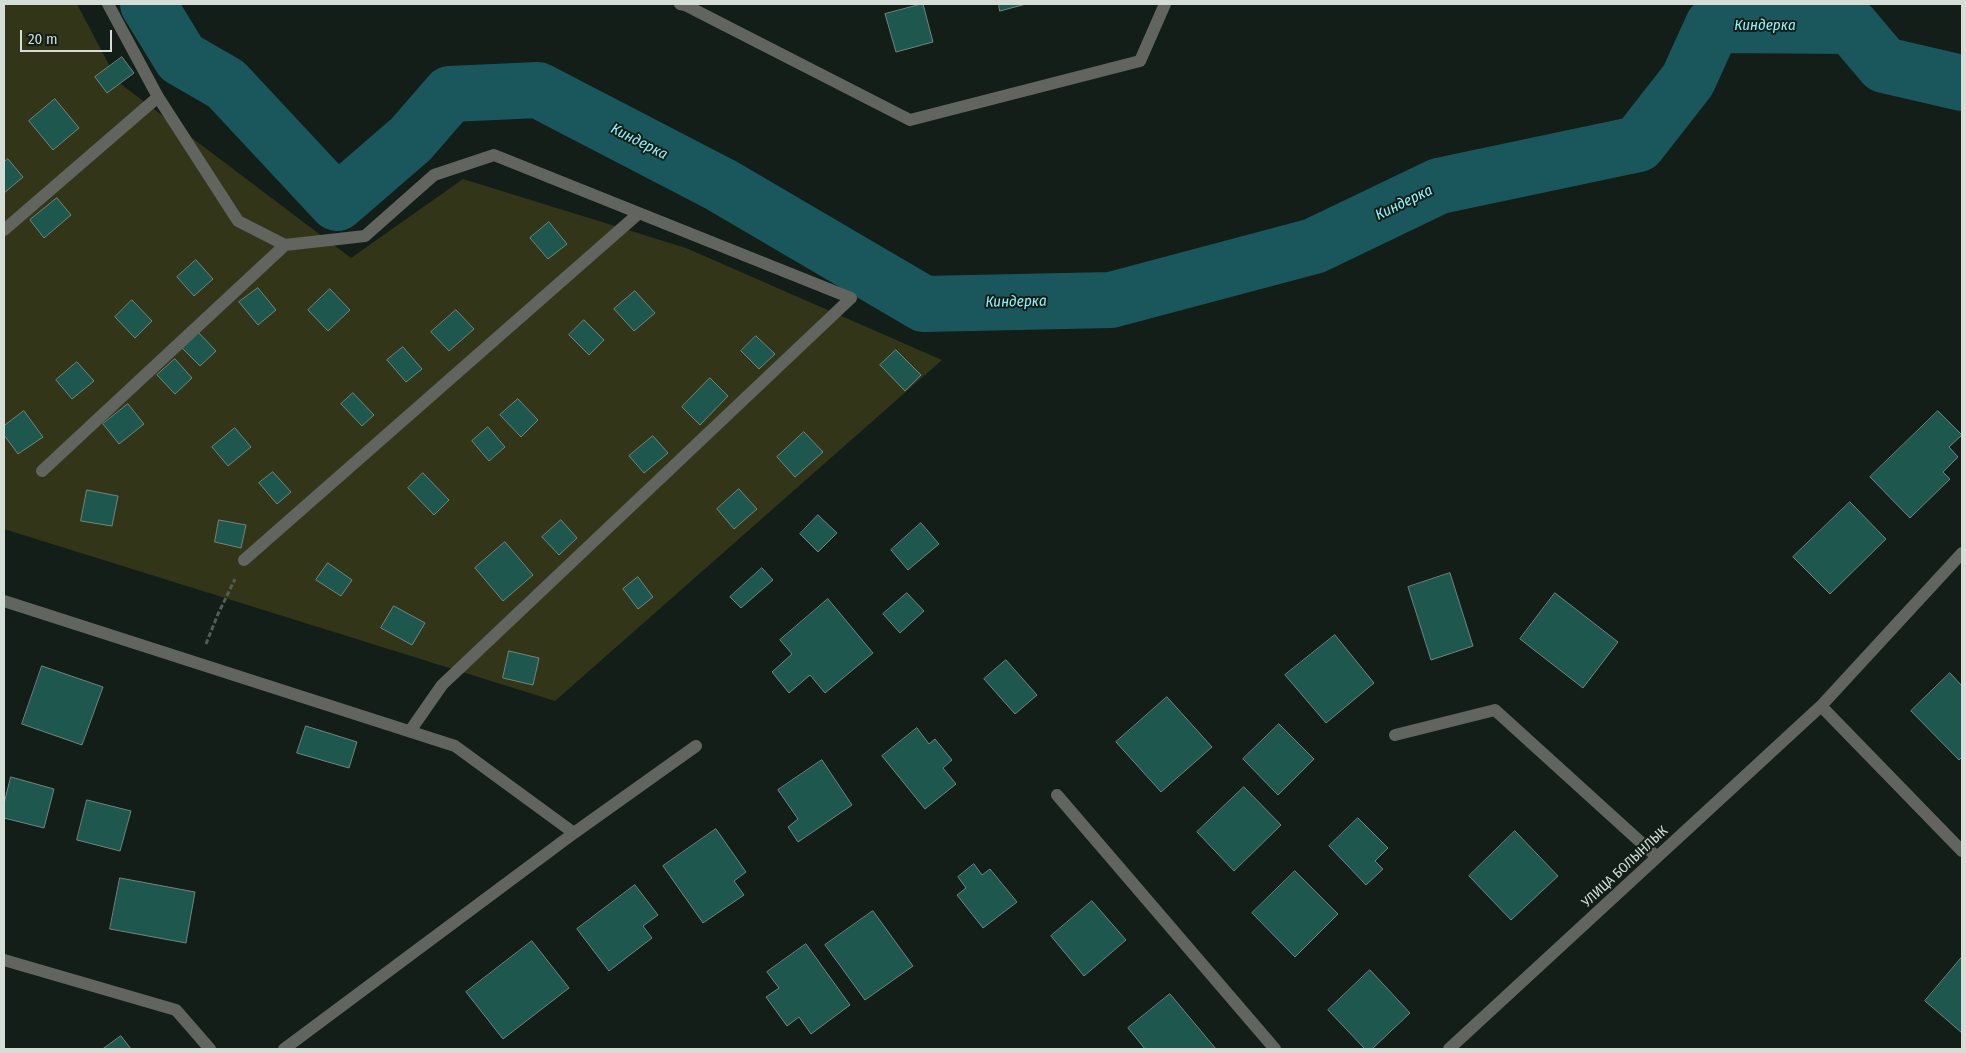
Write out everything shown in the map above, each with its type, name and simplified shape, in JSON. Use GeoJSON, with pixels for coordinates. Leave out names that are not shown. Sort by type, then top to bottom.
{"type":"FeatureCollection","features":[{"type":"Feature","properties":{"kind":"street"},"geometry":{"type":"LineString","coordinates":[[108,4],[158,97],[238,221],[285,244],[365,236],[434,175],[494,155],[851,298],[442,685],[410,731]]}},
{"type":"Feature","properties":{"kind":"street"},"geometry":{"type":"LineString","coordinates":[[680,4],[910,120],[1140,61],[1165,4]]}},
{"type":"Feature","properties":{"kind":"street"},"geometry":{"type":"LineString","coordinates":[[4,230],[158,97]]}},
{"type":"Feature","properties":{"kind":"street"},"geometry":{"type":"LineString","coordinates":[[244,560],[638,214]]}},
{"type":"Feature","properties":{"kind":"street"},"geometry":{"type":"LineString","coordinates":[[42,472],[285,244]]}},
{"type":"Feature","properties":{"kind":"street","name":"УЛИЦА БОЛЫНЛЫК"},"geometry":{"type":"LineString","coordinates":[[1449,1049],[1821,706],[1962,552]]}},
{"type":"Feature","properties":{"kind":"street"},"geometry":{"type":"LineString","coordinates":[[4,601],[455,746],[574,833]]}},
{"type":"Feature","properties":{"kind":"street"},"geometry":{"type":"LineString","coordinates":[[1821,706],[1962,851]]}},
{"type":"Feature","properties":{"kind":"street"},"geometry":{"type":"LineString","coordinates":[[1395,735],[1495,710],[1657,857]]}},
{"type":"Feature","properties":{"kind":"street"},"geometry":{"type":"LineString","coordinates":[[284,1049],[574,833],[696,746]]}},
{"type":"Feature","properties":{"kind":"street"},"geometry":{"type":"LineString","coordinates":[[1057,795],[1275,1049]]}},
{"type":"Feature","properties":{"kind":"street"},"geometry":{"type":"LineString","coordinates":[[4,960],[176,1010],[210,1049]]}},
{"type":"Feature","properties":{"kind":"path"},"geometry":{"type":"LineString","coordinates":[[199,664],[218,614],[244,560]]}},
{"type":"Feature","properties":{"kind":"green space"},"geometry":{"type":"Polygon","coordinates":[[[4,4],[77,4],[118,82],[351,258],[463,179],[686,248],[942,360],[555,701],[4,529],[4,4]]]}},
{"type":"Feature","properties":{"kind":"building"},"geometry":{"type":"Polygon","coordinates":[[[923,4],[933,42],[896,52],[885,14],[923,4]]]}},
{"type":"Feature","properties":{"kind":"building"},"geometry":{"type":"Polygon","coordinates":[[[999,4],[1026,4],[1000,11],[999,4]]]}},
{"type":"Feature","properties":{"kind":"building"},"geometry":{"type":"Polygon","coordinates":[[[122,57],[134,73],[107,93],[95,77],[122,57]]]}},
{"type":"Feature","properties":{"kind":"building"},"geometry":{"type":"Polygon","coordinates":[[[55,99],[79,128],[53,150],[29,121],[55,99]]]}},
{"type":"Feature","properties":{"kind":"building"},"geometry":{"type":"Polygon","coordinates":[[[8,159],[23,177],[4,193],[4,162],[8,159]]]}},
{"type":"Feature","properties":{"kind":"building"},"geometry":{"type":"Polygon","coordinates":[[[57,198],[71,215],[44,238],[30,220],[57,198]]]}},
{"type":"Feature","properties":{"kind":"building"},"geometry":{"type":"Polygon","coordinates":[[[549,222],[567,244],[548,259],[530,238],[549,222]]]}},
{"type":"Feature","properties":{"kind":"building"},"geometry":{"type":"Polygon","coordinates":[[[196,260],[213,279],[194,296],[177,277],[196,260]]]}},
{"type":"Feature","properties":{"kind":"building"},"geometry":{"type":"Polygon","coordinates":[[[258,288],[276,310],[258,325],[239,302],[258,288]]]}},
{"type":"Feature","properties":{"kind":"building"},"geometry":{"type":"Polygon","coordinates":[[[330,289],[350,310],[328,331],[308,310],[330,289]]]}},
{"type":"Feature","properties":{"kind":"building"},"geometry":{"type":"Polygon","coordinates":[[[635,291],[655,313],[634,331],[614,309],[635,291]]]}},
{"type":"Feature","properties":{"kind":"building"},"geometry":{"type":"Polygon","coordinates":[[[132,300],[152,321],[135,338],[115,317],[132,300]]]}},
{"type":"Feature","properties":{"kind":"building"},"geometry":{"type":"Polygon","coordinates":[[[456,310],[474,329],[449,351],[431,332],[456,310]]]}},
{"type":"Feature","properties":{"kind":"building"},"geometry":{"type":"Polygon","coordinates":[[[584,320],[604,340],[589,355],[569,335],[584,320]]]}},
{"type":"Feature","properties":{"kind":"building"},"geometry":{"type":"Polygon","coordinates":[[[198,332],[216,351],[200,366],[182,348],[198,332]]]}},
{"type":"Feature","properties":{"kind":"building"},"geometry":{"type":"Polygon","coordinates":[[[756,336],[775,354],[759,369],[741,351],[756,336]]]}},
{"type":"Feature","properties":{"kind":"building"},"geometry":{"type":"Polygon","coordinates":[[[403,347],[422,369],[406,382],[387,360],[403,347]]]}},
{"type":"Feature","properties":{"kind":"building"},"geometry":{"type":"Polygon","coordinates":[[[896,350],[921,375],[905,391],[880,365],[896,350]]]}},
{"type":"Feature","properties":{"kind":"building"},"geometry":{"type":"Polygon","coordinates":[[[175,359],[192,378],[175,394],[157,375],[175,359]]]}},
{"type":"Feature","properties":{"kind":"building"},"geometry":{"type":"Polygon","coordinates":[[[77,362],[94,381],[72,399],[56,380],[77,362]]]}},
{"type":"Feature","properties":{"kind":"building"},"geometry":{"type":"Polygon","coordinates":[[[710,378],[728,396],[700,425],[682,407],[710,378]]]}},
{"type":"Feature","properties":{"kind":"building"},"geometry":{"type":"Polygon","coordinates":[[[353,393],[374,415],[362,426],[341,404],[353,393]]]}},
{"type":"Feature","properties":{"kind":"building"},"geometry":{"type":"Polygon","coordinates":[[[518,399],[538,420],[521,437],[500,415],[518,399]]]}},
{"type":"Feature","properties":{"kind":"building"},"geometry":{"type":"Polygon","coordinates":[[[128,404],[144,424],[119,444],[103,424],[128,404]]]}},
{"type":"Feature","properties":{"kind":"building"},"geometry":{"type":"Polygon","coordinates":[[[24,411],[43,437],[18,454],[4,435],[4,426],[24,411]]]}},
{"type":"Feature","properties":{"kind":"building"},"geometry":{"type":"Polygon","coordinates":[[[1938,411],[1962,435],[1949,447],[1958,457],[1943,472],[1950,479],[1910,518],[1870,477],[1938,411]]]}},
{"type":"Feature","properties":{"kind":"building"},"geometry":{"type":"Polygon","coordinates":[[[488,427],[505,447],[489,461],[472,441],[488,427]]]}},
{"type":"Feature","properties":{"kind":"building"},"geometry":{"type":"Polygon","coordinates":[[[235,428],[251,447],[228,466],[212,447],[235,428]]]}},
{"type":"Feature","properties":{"kind":"building"},"geometry":{"type":"Polygon","coordinates":[[[804,432],[823,452],[795,477],[777,457],[804,432]]]}},
{"type":"Feature","properties":{"kind":"building"},"geometry":{"type":"Polygon","coordinates":[[[653,436],[668,453],[644,473],[629,456],[653,436]]]}},
{"type":"Feature","properties":{"kind":"building"},"geometry":{"type":"Polygon","coordinates":[[[273,472],[291,492],[277,504],[259,483],[273,472]]]}},
{"type":"Feature","properties":{"kind":"building"},"geometry":{"type":"Polygon","coordinates":[[[423,473],[449,500],[434,515],[408,488],[423,473]]]}},
{"type":"Feature","properties":{"kind":"building"},"geometry":{"type":"Polygon","coordinates":[[[739,489],[757,509],[734,529],[717,509],[739,489]]]}},
{"type":"Feature","properties":{"kind":"building"},"geometry":{"type":"Polygon","coordinates":[[[87,490],[118,496],[112,526],[81,521],[87,490]]]}},
{"type":"Feature","properties":{"kind":"building"},"geometry":{"type":"Polygon","coordinates":[[[1850,502],[1886,539],[1830,594],[1793,557],[1850,502]]]}},
{"type":"Feature","properties":{"kind":"building"},"geometry":{"type":"Polygon","coordinates":[[[818,515],[837,533],[818,552],[800,534],[818,515]]]}},
{"type":"Feature","properties":{"kind":"building"},"geometry":{"type":"Polygon","coordinates":[[[219,520],[246,525],[241,548],[215,542],[219,520]]]}},
{"type":"Feature","properties":{"kind":"building"},"geometry":{"type":"Polygon","coordinates":[[[561,520],[577,538],[559,555],[542,537],[561,520]]]}},
{"type":"Feature","properties":{"kind":"building"},"geometry":{"type":"Polygon","coordinates":[[[921,523],[939,544],[908,570],[891,550],[921,523]]]}},
{"type":"Feature","properties":{"kind":"building"},"geometry":{"type":"Polygon","coordinates":[[[505,542],[533,575],[503,601],[475,568],[505,542]]]}},
{"type":"Feature","properties":{"kind":"building"},"geometry":{"type":"Polygon","coordinates":[[[328,563],[352,580],[341,596],[316,580],[328,563]]]}},
{"type":"Feature","properties":{"kind":"building"},"geometry":{"type":"Polygon","coordinates":[[[762,568],[773,580],[741,608],[730,597],[762,568]]]}},
{"type":"Feature","properties":{"kind":"building"},"geometry":{"type":"Polygon","coordinates":[[[1450,573],[1473,646],[1431,660],[1408,587],[1450,573]]]}},
{"type":"Feature","properties":{"kind":"building"},"geometry":{"type":"Polygon","coordinates":[[[638,577],[653,597],[638,609],[623,589],[638,577]]]}},
{"type":"Feature","properties":{"kind":"building"},"geometry":{"type":"Polygon","coordinates":[[[907,593],[924,611],[900,633],[883,614],[907,593]]]}},
{"type":"Feature","properties":{"kind":"building"},"geometry":{"type":"Polygon","coordinates":[[[1555,593],[1618,642],[1583,688],[1520,639],[1555,593]]]}},
{"type":"Feature","properties":{"kind":"building"},"geometry":{"type":"Polygon","coordinates":[[[828,599],[873,653],[825,693],[810,675],[789,693],[772,672],[792,654],[780,640],[828,599]]]}},
{"type":"Feature","properties":{"kind":"building"},"geometry":{"type":"Polygon","coordinates":[[[394,606],[425,623],[412,645],[381,628],[394,606]]]}},
{"type":"Feature","properties":{"kind":"building"},"geometry":{"type":"Polygon","coordinates":[[[1335,635],[1374,683],[1326,723],[1285,675],[1335,635]]]}},
{"type":"Feature","properties":{"kind":"building"},"geometry":{"type":"Polygon","coordinates":[[[509,651],[539,658],[533,685],[503,678],[509,651]]]}},
{"type":"Feature","properties":{"kind":"building"},"geometry":{"type":"Polygon","coordinates":[[[1006,660],[1037,695],[1015,714],[984,679],[1006,660]]]}},
{"type":"Feature","properties":{"kind":"building"},"geometry":{"type":"Polygon","coordinates":[[[42,666],[103,687],[82,745],[22,724],[42,666]]]}},
{"type":"Feature","properties":{"kind":"building"},"geometry":{"type":"Polygon","coordinates":[[[1950,673],[1962,686],[1962,757],[1959,760],[1911,711],[1950,673]]]}},
{"type":"Feature","properties":{"kind":"building"},"geometry":{"type":"Polygon","coordinates":[[[1167,697],[1212,747],[1161,792],[1116,742],[1167,697]]]}},
{"type":"Feature","properties":{"kind":"building"},"geometry":{"type":"Polygon","coordinates":[[[1279,724],[1314,759],[1278,795],[1243,759],[1279,724]]]}},
{"type":"Feature","properties":{"kind":"building"},"geometry":{"type":"Polygon","coordinates":[[[306,726],[357,742],[349,768],[297,753],[306,726]]]}},
{"type":"Feature","properties":{"kind":"building"},"geometry":{"type":"Polygon","coordinates":[[[917,728],[929,744],[935,739],[952,760],[943,768],[956,784],[925,809],[882,756],[917,728]]]}},
{"type":"Feature","properties":{"kind":"building"},"geometry":{"type":"Polygon","coordinates":[[[822,760],[852,805],[798,842],[788,827],[798,819],[778,790],[822,760]]]}},
{"type":"Feature","properties":{"kind":"building"},"geometry":{"type":"Polygon","coordinates":[[[11,777],[54,789],[44,828],[4,818],[4,804],[11,777]]]}},
{"type":"Feature","properties":{"kind":"building"},"geometry":{"type":"Polygon","coordinates":[[[1244,787],[1281,825],[1234,871],[1197,832],[1244,787]]]}},
{"type":"Feature","properties":{"kind":"building"},"geometry":{"type":"Polygon","coordinates":[[[87,800],[131,811],[120,851],[77,840],[87,800]]]}},
{"type":"Feature","properties":{"kind":"building"},"geometry":{"type":"Polygon","coordinates":[[[1358,818],[1388,848],[1375,861],[1383,869],[1366,885],[1329,846],[1358,818]]]}},
{"type":"Feature","properties":{"kind":"building"},"geometry":{"type":"Polygon","coordinates":[[[716,829],[746,872],[734,881],[744,895],[703,923],[663,866],[716,829]]]}},
{"type":"Feature","properties":{"kind":"building"},"geometry":{"type":"Polygon","coordinates":[[[1515,831],[1558,876],[1511,920],[1469,876],[1515,831]]]}},
{"type":"Feature","properties":{"kind":"building"},"geometry":{"type":"Polygon","coordinates":[[[974,864],[982,875],[990,869],[1017,902],[983,928],[957,895],[966,888],[958,877],[974,864]]]}},
{"type":"Feature","properties":{"kind":"building"},"geometry":{"type":"Polygon","coordinates":[[[1295,871],[1338,914],[1295,957],[1252,913],[1295,871]]]}},
{"type":"Feature","properties":{"kind":"building"},"geometry":{"type":"Polygon","coordinates":[[[120,878],[195,892],[186,943],[110,929],[120,878]]]}},
{"type":"Feature","properties":{"kind":"building"},"geometry":{"type":"Polygon","coordinates":[[[635,885],[658,915],[643,926],[652,938],[609,971],[577,929],[635,885]]]}},
{"type":"Feature","properties":{"kind":"building"},"geometry":{"type":"Polygon","coordinates":[[[1092,901],[1126,940],[1084,976],[1051,936],[1092,901]]]}},
{"type":"Feature","properties":{"kind":"building"},"geometry":{"type":"Polygon","coordinates":[[[873,911],[913,966],[865,1000],[825,945],[873,911]]]}},
{"type":"Feature","properties":{"kind":"building"},"geometry":{"type":"Polygon","coordinates":[[[532,941],[569,988],[503,1039],[466,992],[532,941]]]}},
{"type":"Feature","properties":{"kind":"building"},"geometry":{"type":"Polygon","coordinates":[[[806,944],[850,1005],[811,1034],[799,1017],[787,1026],[766,997],[779,988],[767,972],[806,944]]]}},
{"type":"Feature","properties":{"kind":"building"},"geometry":{"type":"Polygon","coordinates":[[[1962,957],[1962,1033],[1925,1001],[1962,957]]]}},
{"type":"Feature","properties":{"kind":"building"},"geometry":{"type":"Polygon","coordinates":[[[1370,970],[1410,1013],[1372,1049],[1365,1049],[1328,1010],[1370,970]]]}},
{"type":"Feature","properties":{"kind":"building"},"geometry":{"type":"Polygon","coordinates":[[[1170,994],[1216,1049],[1145,1049],[1128,1028],[1170,994]]]}},
{"type":"Feature","properties":{"kind":"building"},"geometry":{"type":"Polygon","coordinates":[[[121,1036],[131,1049],[103,1049],[121,1036]]]}},
{"type":"Feature","properties":{"kind":"waterway","name":"Киндерка"},"geometry":{"type":"LineString","coordinates":[[148,4],[181,58],[226,84],[337,203],[411,139],[450,94],[538,90],[721,185],[924,304],[1111,300],[1314,246],[1439,186],[1638,144],[1688,80],[1713,25],[1851,26],[1884,65],[1962,83]]}}]}
